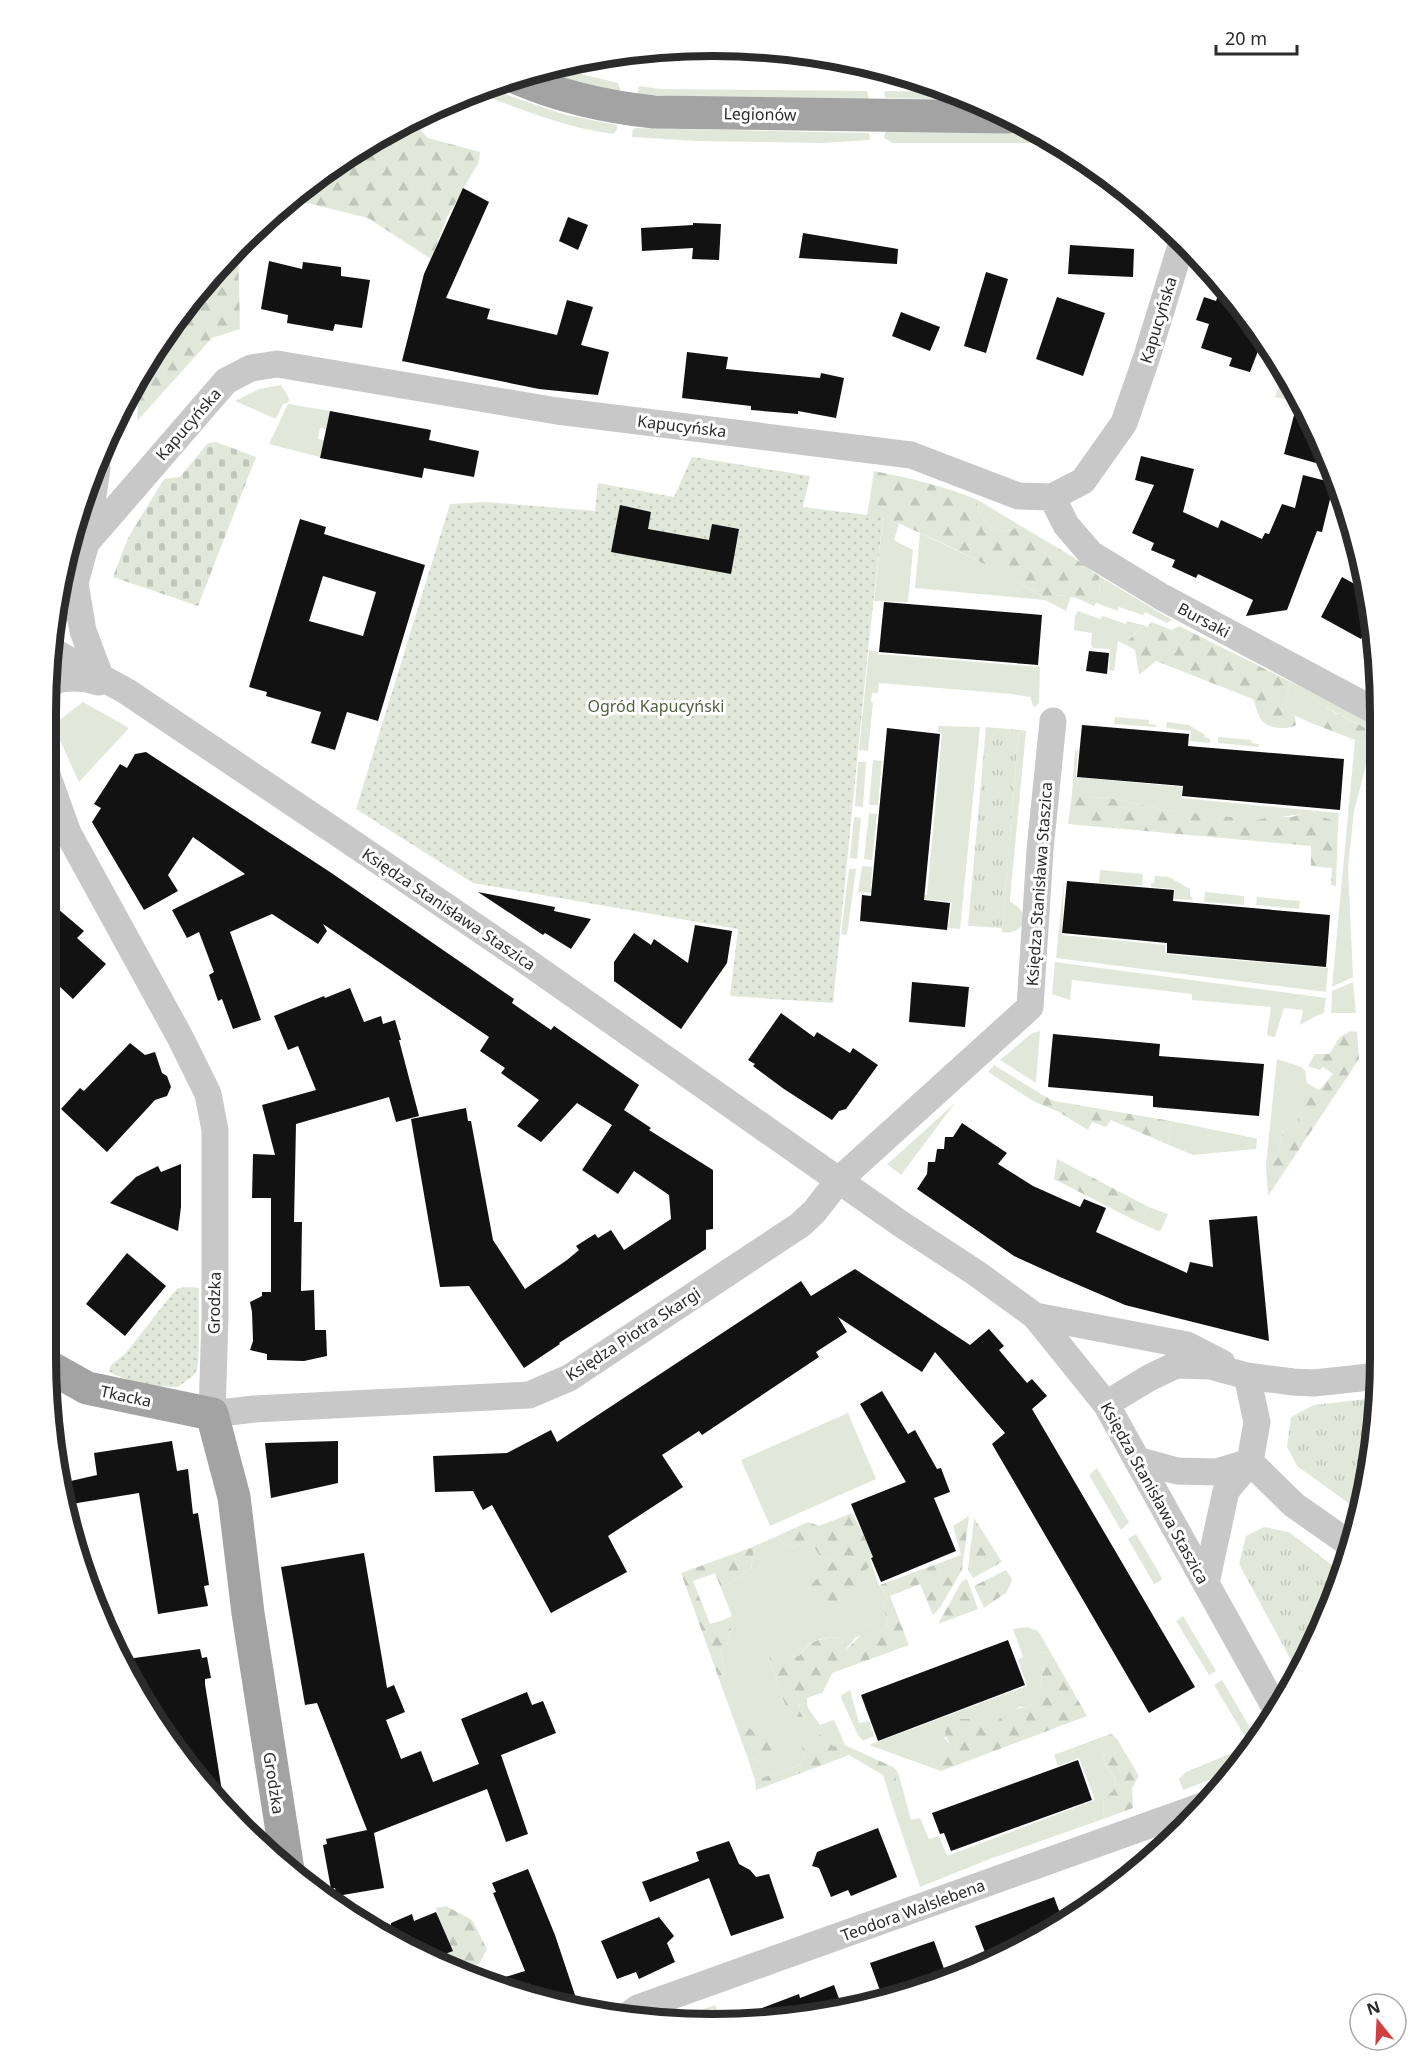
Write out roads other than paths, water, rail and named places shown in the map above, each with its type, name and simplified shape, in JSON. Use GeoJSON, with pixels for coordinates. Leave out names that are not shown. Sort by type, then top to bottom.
{"type":"FeatureCollection","features":[{"type":"Feature","properties":{"kind":"main road","name":"Legionów"},"geometry":{"type":"LineString","coordinates":[[528,83],[550,92],[602,105],[654,112],[990,117]]}},
{"type":"Feature","properties":{"kind":"main road","name":"Tkacka"},"geometry":{"type":"LineString","coordinates":[[56,1371],[87,1388],[212,1414]]}},
{"type":"Feature","properties":{"kind":"main road","name":"Grodzka"},"geometry":{"type":"LineString","coordinates":[[212,1414],[234,1497],[248,1613],[286,1857]]}},
{"type":"Feature","properties":{"kind":"street","name":"Kapucyńska"},"geometry":{"type":"LineString","coordinates":[[86,543],[226,381],[251,368],[277,364],[557,411],[911,455],[1018,496],[1052,497],[1083,481],[1124,423],[1180,250]]}},
{"type":"Feature","properties":{"kind":"street"},"geometry":{"type":"LineString","coordinates":[[66,598],[75,583],[86,543],[93,494]]}},
{"type":"Feature","properties":{"kind":"street","name":"Bursaki"},"geometry":{"type":"LineString","coordinates":[[1052,497],[1066,525],[1091,554],[1162,597],[1370,708]]}},
{"type":"Feature","properties":{"kind":"street"},"geometry":{"type":"LineString","coordinates":[[75,583],[83,631],[99,676]]}},
{"type":"Feature","properties":{"kind":"street","name":"Księdza Stanisława Staszica"},"geometry":{"type":"LineString","coordinates":[[58,654],[126,691],[345,838],[526,961],[1035,1316],[1107,1404],[1272,1702]]}},
{"type":"Feature","properties":{"kind":"street"},"geometry":{"type":"LineString","coordinates":[[57,679],[77,678],[95,681],[126,691]]}},
{"type":"Feature","properties":{"kind":"street","name":"Księdza Stanisława Staszica"},"geometry":{"type":"LineString","coordinates":[[839,1180],[1030,1007],[1040,850],[1053,721]]}},
{"type":"Feature","properties":{"kind":"street","name":"Grodzka"},"geometry":{"type":"LineString","coordinates":[[56,800],[68,833],[181,1039],[208,1094],[215,1130],[215,1304],[212,1414]]}},
{"type":"Feature","properties":{"kind":"street","name":"Księdza Piotra Skargi"},"geometry":{"type":"LineString","coordinates":[[212,1414],[254,1409],[529,1395],[568,1378],[800,1225],[814,1212],[839,1180]]}},
{"type":"Feature","properties":{"kind":"street"},"geometry":{"type":"LineString","coordinates":[[1035,1316],[1187,1345],[1247,1376]]}},
{"type":"Feature","properties":{"kind":"street"},"geometry":{"type":"LineString","coordinates":[[1107,1404],[1149,1378],[1176,1365],[1210,1366],[1247,1376],[1293,1382],[1314,1383],[1370,1377]]}},
{"type":"Feature","properties":{"kind":"street"},"geometry":{"type":"LineString","coordinates":[[1206,1583],[1226,1491],[1250,1462],[1257,1422],[1247,1376]]}},
{"type":"Feature","properties":{"kind":"street"},"geometry":{"type":"LineString","coordinates":[[1137,1460],[1177,1471],[1207,1472],[1217,1472],[1250,1462]]}},
{"type":"Feature","properties":{"kind":"street"},"geometry":{"type":"LineString","coordinates":[[1250,1462],[1294,1505],[1344,1540]]}},
{"type":"Feature","properties":{"kind":"street","name":"Teodora Walslebena"},"geometry":{"type":"LineString","coordinates":[[636,2010],[1188,1812]]}},
{"type":"Feature","properties":{"kind":"park label","name":"Ogród Kapucyński"},"geometry":{"type":"Point","coordinates":[656,706]}}]}
